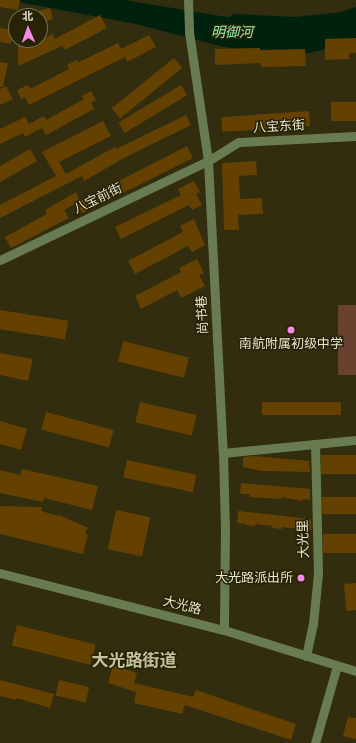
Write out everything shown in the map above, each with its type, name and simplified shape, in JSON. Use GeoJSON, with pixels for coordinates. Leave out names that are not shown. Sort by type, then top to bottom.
{"type":"FeatureCollection","features":[{"type":"Feature","properties":{"kind":"street","name":"尚书巷"},"geometry":{"type":"LineString","coordinates":[[188,0],[189,32],[208,161],[223,453],[225,528],[224,630]]}},
{"type":"Feature","properties":{"kind":"street","name":"八宝东街"},"geometry":{"type":"LineString","coordinates":[[208,161],[239,142],[356,136]]}},
{"type":"Feature","properties":{"kind":"street","name":"八宝前街"},"geometry":{"type":"LineString","coordinates":[[0,260],[208,161]]}},
{"type":"Feature","properties":{"kind":"street"},"geometry":{"type":"LineString","coordinates":[[223,453],[356,440]]}},
{"type":"Feature","properties":{"kind":"street","name":"大光里"},"geometry":{"type":"LineString","coordinates":[[306,656],[313,624],[318,573],[315,444]]}},
{"type":"Feature","properties":{"kind":"street","name":"大光路"},"geometry":{"type":"LineString","coordinates":[[0,573],[224,630],[356,671]]}},
{"type":"Feature","properties":{"kind":"street"},"geometry":{"type":"LineString","coordinates":[[314,743],[337,666]]}},
{"type":"Feature","properties":{"kind":"shaded area"},"geometry":{"type":"Polygon","coordinates":[[[338,305],[356,305],[356,375],[338,375],[338,305]]]}},
{"type":"Feature","properties":{"kind":"water","name":"明御河"},"geometry":{"type":"Polygon","coordinates":[[[8,0],[125,0],[280,26],[306,27],[326,23],[356,9],[356,43],[308,53],[279,54],[224,47],[136,24],[8,0]]]}},
{"type":"Feature","properties":{"kind":"building"},"geometry":{"type":"Polygon","coordinates":[[[0,0],[20,0],[18,8],[0,7],[0,0]]]}},
{"type":"Feature","properties":{"kind":"building"},"geometry":{"type":"Polygon","coordinates":[[[48,8],[50,8],[53,19],[48,21],[48,8]]]}},
{"type":"Feature","properties":{"kind":"building"},"geometry":{"type":"Polygon","coordinates":[[[100,15],[107,28],[65,50],[62,46],[18,66],[18,48],[48,48],[48,36],[53,34],[55,39],[100,15]]]}},
{"type":"Feature","properties":{"kind":"building"},"geometry":{"type":"Polygon","coordinates":[[[0,28],[8,29],[8,43],[0,42],[0,28]]]}},
{"type":"Feature","properties":{"kind":"building"},"geometry":{"type":"Polygon","coordinates":[[[149,35],[156,47],[127,62],[125,57],[29,105],[25,97],[21,99],[17,90],[28,85],[30,89],[69,69],[67,65],[77,60],[79,62],[118,43],[121,49],[149,35]]]}},
{"type":"Feature","properties":{"kind":"building"},"geometry":{"type":"Polygon","coordinates":[[[356,38],[356,53],[349,53],[349,59],[325,60],[325,39],[356,38]]]}},
{"type":"Feature","properties":{"kind":"building"},"geometry":{"type":"Polygon","coordinates":[[[260,48],[260,50],[305,49],[306,66],[261,67],[261,63],[215,65],[215,49],[260,48]]]}},
{"type":"Feature","properties":{"kind":"building"},"geometry":{"type":"Polygon","coordinates":[[[174,58],[182,68],[120,118],[112,108],[174,58]]]}},
{"type":"Feature","properties":{"kind":"building"},"geometry":{"type":"Polygon","coordinates":[[[0,62],[8,63],[3,87],[0,87],[0,62]]]}},
{"type":"Feature","properties":{"kind":"building"},"geometry":{"type":"Polygon","coordinates":[[[181,85],[187,95],[125,133],[118,123],[181,85]]]}},
{"type":"Feature","properties":{"kind":"building"},"geometry":{"type":"Polygon","coordinates":[[[6,86],[13,99],[0,105],[0,89],[6,86]]]}},
{"type":"Feature","properties":{"kind":"building"},"geometry":{"type":"Polygon","coordinates":[[[91,91],[96,100],[91,103],[94,109],[46,135],[42,128],[25,137],[23,133],[0,144],[0,129],[25,117],[29,124],[44,116],[46,120],[84,99],[82,96],[91,91]]]}},
{"type":"Feature","properties":{"kind":"building"},"geometry":{"type":"Polygon","coordinates":[[[331,102],[356,102],[356,121],[331,121],[331,102]]]}},
{"type":"Feature","properties":{"kind":"building"},"geometry":{"type":"Polygon","coordinates":[[[309,111],[310,126],[222,132],[221,117],[309,111]]]}},
{"type":"Feature","properties":{"kind":"building"},"geometry":{"type":"Polygon","coordinates":[[[186,115],[191,125],[122,159],[84,181],[82,176],[0,218],[0,205],[56,176],[42,152],[103,121],[111,136],[59,162],[66,174],[115,147],[116,149],[186,115]]]}},
{"type":"Feature","properties":{"kind":"building"},"geometry":{"type":"Polygon","coordinates":[[[187,146],[193,158],[145,182],[82,213],[77,203],[64,210],[69,218],[11,248],[5,237],[47,214],[45,210],[76,192],[80,201],[187,146]]]}},
{"type":"Feature","properties":{"kind":"building"},"geometry":{"type":"Polygon","coordinates":[[[30,149],[37,161],[0,182],[0,166],[30,149]]]}},
{"type":"Feature","properties":{"kind":"building"},"geometry":{"type":"Polygon","coordinates":[[[256,161],[257,175],[239,176],[240,199],[262,198],[263,214],[238,215],[239,230],[224,230],[222,163],[256,161]]]}},
{"type":"Feature","properties":{"kind":"building"},"geometry":{"type":"Polygon","coordinates":[[[194,181],[200,192],[196,194],[202,205],[192,210],[189,205],[121,239],[115,227],[181,195],[178,189],[194,181]]]}},
{"type":"Feature","properties":{"kind":"building"},"geometry":{"type":"Polygon","coordinates":[[[194,219],[205,245],[192,252],[188,246],[135,274],[128,261],[183,232],[180,226],[194,219]]]}},
{"type":"Feature","properties":{"kind":"building"},"geometry":{"type":"Polygon","coordinates":[[[197,259],[204,273],[199,275],[205,286],[181,298],[177,290],[141,309],[135,296],[181,272],[179,268],[197,259]]]}},
{"type":"Feature","properties":{"kind":"building"},"geometry":{"type":"Polygon","coordinates":[[[0,310],[68,321],[65,340],[0,329],[0,310]]]}},
{"type":"Feature","properties":{"kind":"building"},"geometry":{"type":"Polygon","coordinates":[[[123,341],[189,357],[184,378],[118,361],[123,341]]]}},
{"type":"Feature","properties":{"kind":"building"},"geometry":{"type":"Polygon","coordinates":[[[0,353],[33,359],[28,381],[0,375],[0,353]]]}},
{"type":"Feature","properties":{"kind":"building"},"geometry":{"type":"Polygon","coordinates":[[[140,402],[197,415],[192,436],[135,422],[140,402]]]}},
{"type":"Feature","properties":{"kind":"building"},"geometry":{"type":"Polygon","coordinates":[[[262,402],[341,402],[341,415],[262,415],[262,402]]]}},
{"type":"Feature","properties":{"kind":"building"},"geometry":{"type":"Polygon","coordinates":[[[46,412],[114,430],[109,448],[41,429],[46,412]]]}},
{"type":"Feature","properties":{"kind":"building"},"geometry":{"type":"Polygon","coordinates":[[[0,421],[27,429],[21,450],[0,444],[0,421]]]}},
{"type":"Feature","properties":{"kind":"building"},"geometry":{"type":"Polygon","coordinates":[[[321,455],[356,455],[356,474],[321,474],[321,455]]]}},
{"type":"Feature","properties":{"kind":"building"},"geometry":{"type":"Polygon","coordinates":[[[254,456],[309,461],[310,472],[262,471],[243,467],[243,457],[254,456]]]}},
{"type":"Feature","properties":{"kind":"building"},"geometry":{"type":"Polygon","coordinates":[[[127,460],[196,475],[193,492],[123,478],[127,460]]]}},
{"type":"Feature","properties":{"kind":"building"},"geometry":{"type":"Polygon","coordinates":[[[22,469],[98,486],[92,510],[44,498],[43,502],[0,493],[0,470],[20,475],[22,469]]]}},
{"type":"Feature","properties":{"kind":"building"},"geometry":{"type":"Polygon","coordinates":[[[241,483],[310,489],[310,500],[303,499],[303,501],[281,497],[281,499],[249,497],[250,494],[240,494],[241,483]]]}},
{"type":"Feature","properties":{"kind":"building"},"geometry":{"type":"Polygon","coordinates":[[[322,497],[356,497],[356,514],[322,514],[322,497]]]}},
{"type":"Feature","properties":{"kind":"building"},"geometry":{"type":"Polygon","coordinates":[[[0,506],[42,507],[41,511],[59,515],[88,528],[85,533],[88,535],[83,554],[0,534],[0,506]]]}},
{"type":"Feature","properties":{"kind":"building"},"geometry":{"type":"Polygon","coordinates":[[[116,510],[150,517],[142,556],[108,549],[116,510]]]}},
{"type":"Feature","properties":{"kind":"building"},"geometry":{"type":"Polygon","coordinates":[[[238,511],[311,519],[311,530],[282,527],[282,529],[272,528],[273,526],[255,524],[255,526],[237,523],[238,511]]]}},
{"type":"Feature","properties":{"kind":"building"},"geometry":{"type":"Polygon","coordinates":[[[323,534],[356,534],[356,553],[323,553],[323,534]]]}},
{"type":"Feature","properties":{"kind":"building"},"geometry":{"type":"Polygon","coordinates":[[[356,583],[356,610],[346,611],[344,584],[356,583]]]}},
{"type":"Feature","properties":{"kind":"building"},"geometry":{"type":"Polygon","coordinates":[[[17,625],[96,645],[91,665],[12,645],[17,625]]]}},
{"type":"Feature","properties":{"kind":"building"},"geometry":{"type":"Polygon","coordinates":[[[113,665],[137,673],[134,683],[193,697],[196,690],[296,724],[291,740],[185,705],[182,714],[134,703],[136,692],[108,683],[113,665]]]}},
{"type":"Feature","properties":{"kind":"building"},"geometry":{"type":"Polygon","coordinates":[[[0,680],[54,694],[50,708],[17,698],[16,700],[0,696],[0,680]]]}},
{"type":"Feature","properties":{"kind":"building"},"geometry":{"type":"Polygon","coordinates":[[[59,680],[89,687],[86,703],[55,696],[59,680]]]}},
{"type":"Feature","properties":{"kind":"building"},"geometry":{"type":"Polygon","coordinates":[[[348,717],[356,718],[356,739],[343,736],[348,717]]]}},
{"type":"Feature","properties":{"kind":"waterway","name":"明御河"},"geometry":{"type":"LineString","coordinates":[[235,21],[294,24],[343,19],[356,14]]}},
{"type":"Feature","properties":{"kind":"place","name":"南航附属初级中学"},"geometry":{"type":"Point","coordinates":[291,330]}},
{"type":"Feature","properties":{"kind":"place","name":"大光路派出所"},"geometry":{"type":"Point","coordinates":[301,578]}},
{"type":"Feature","properties":{"kind":"district","name":"大光路街道"},"geometry":{"type":"Point","coordinates":[134,661]}}]}
